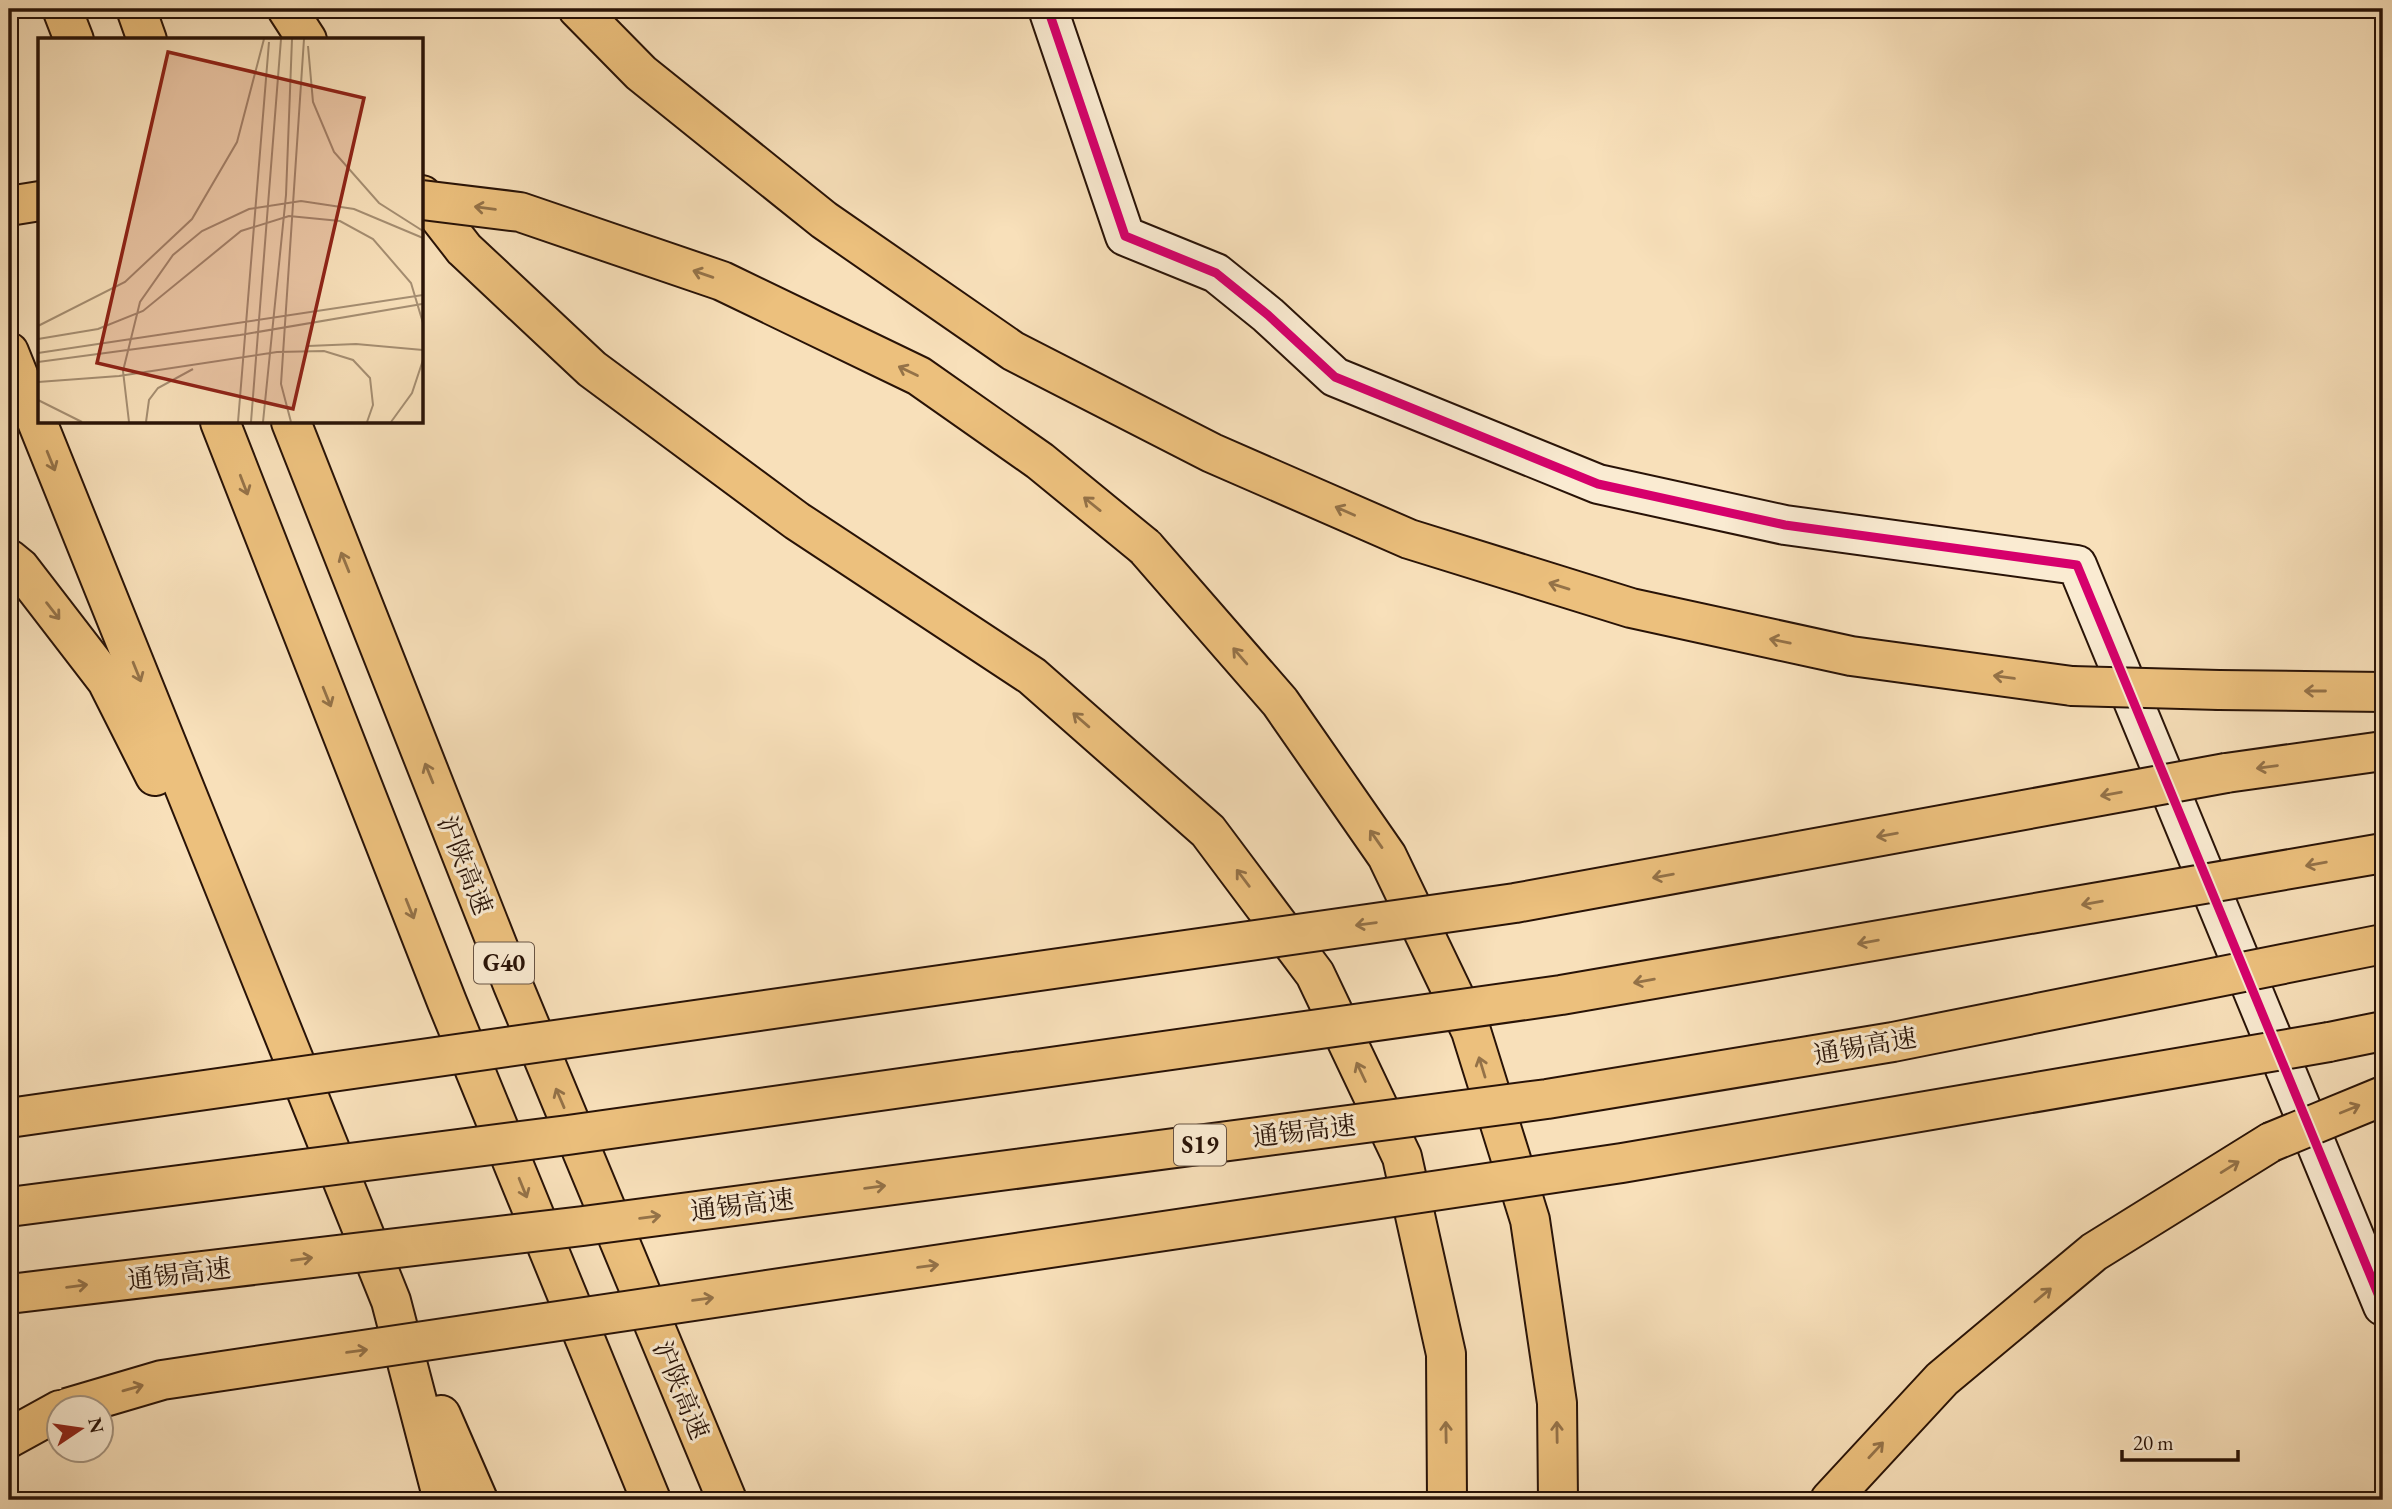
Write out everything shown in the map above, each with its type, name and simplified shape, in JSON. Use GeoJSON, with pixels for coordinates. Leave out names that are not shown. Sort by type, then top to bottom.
{"type":"FeatureCollection","features":[{"type":"Feature","properties":{"kind":"highway"},"geometry":{"type":"LineString","coordinates":[[62,9],[73,38]]}},
{"type":"Feature","properties":{"kind":"highway"},"geometry":{"type":"LineString","coordinates":[[136,9],[146,38]]}},
{"type":"Feature","properties":{"kind":"highway"},"geometry":{"type":"LineString","coordinates":[[288,9],[306,38]]}},
{"type":"Feature","properties":{"kind":"highway"},"geometry":{"type":"LineString","coordinates":[[578,9],[641,74],[846,235],[1013,351],[1212,453],[1409,539],[1631,608],[1851,656],[2072,686],[2383,692]]}},
{"type":"Feature","properties":{"kind":"highway"},"geometry":{"type":"LineString","coordinates":[[424,198],[520,212],[723,281],[919,376],[1040,461],[1145,547],[1280,702],[1387,856],[1471,1031],[1530,1220],[1557,1403],[1558,1500]]}},
{"type":"Feature","properties":{"kind":"highway"},"geometry":{"type":"LineString","coordinates":[[424,200],[464,249],[592,369],[797,521],[1032,677],[1208,831],[1315,974],[1402,1157],[1446,1353],[1447,1500]]}},
{"type":"Feature","properties":{"kind":"highway"},"geometry":{"type":"LineString","coordinates":[[9,205],[38,201]]}},
{"type":"Feature","properties":{"kind":"highway"},"geometry":{"type":"LineString","coordinates":[[9,352],[38,424]]}},
{"type":"Feature","properties":{"kind":"highway"},"geometry":{"type":"LineString","coordinates":[[38,424],[390,1301],[478,1500]]}},
{"type":"Feature","properties":{"kind":"highway","name":"G40"},"geometry":{"type":"LineString","coordinates":[[221,424],[447,1002],[652,1500]]}},
{"type":"Feature","properties":{"kind":"highway","name":"沪陕高速"},"geometry":{"type":"LineString","coordinates":[[292,424],[513,985],[727,1500]]}},
{"type":"Feature","properties":{"kind":"highway"},"geometry":{"type":"LineString","coordinates":[[9,559],[20,568],[107,681],[317,1114]]}},
{"type":"Feature","properties":{"kind":"highway"},"geometry":{"type":"LineString","coordinates":[[9,1118],[1515,903],[2226,773],[2383,751]]}},
{"type":"Feature","properties":{"kind":"highway"},"geometry":{"type":"LineString","coordinates":[[9,1208],[568,1135],[1561,995],[2383,853]]}},
{"type":"Feature","properties":{"kind":"highway","name":"通锡高速"},"geometry":{"type":"LineString","coordinates":[[9,1294],[569,1227],[1547,1099],[1893,1042],[2383,944]]}},
{"type":"Feature","properties":{"kind":"highway"},"geometry":{"type":"LineString","coordinates":[[114,1394],[162,1380],[1622,1163],[2383,1031]]}},
{"type":"Feature","properties":{"kind":"highway"},"geometry":{"type":"LineString","coordinates":[[1830,1500],[1942,1379],[2094,1252],[2271,1142],[2383,1096]]}},
{"type":"Feature","properties":{"kind":"highway"},"geometry":{"type":"LineString","coordinates":[[390,1301],[443,1500]]}},
{"type":"Feature","properties":{"kind":"highway"},"geometry":{"type":"LineString","coordinates":[[9,1438],[46,1418]]}},
{"type":"Feature","properties":{"kind":"street"},"geometry":{"type":"LineString","coordinates":[[1048,9],[1125,236],[1216,273],[1335,377],[1598,484],[1785,526],[2077,565],[2383,1306]]}},
{"type":"Feature","properties":{"kind":"cycle path"},"geometry":{"type":"LineString","coordinates":[[1048,9],[1125,236],[1216,273],[1268,315],[1335,377],[1598,484],[1785,525],[2077,565],[2383,1306]]}}]}
